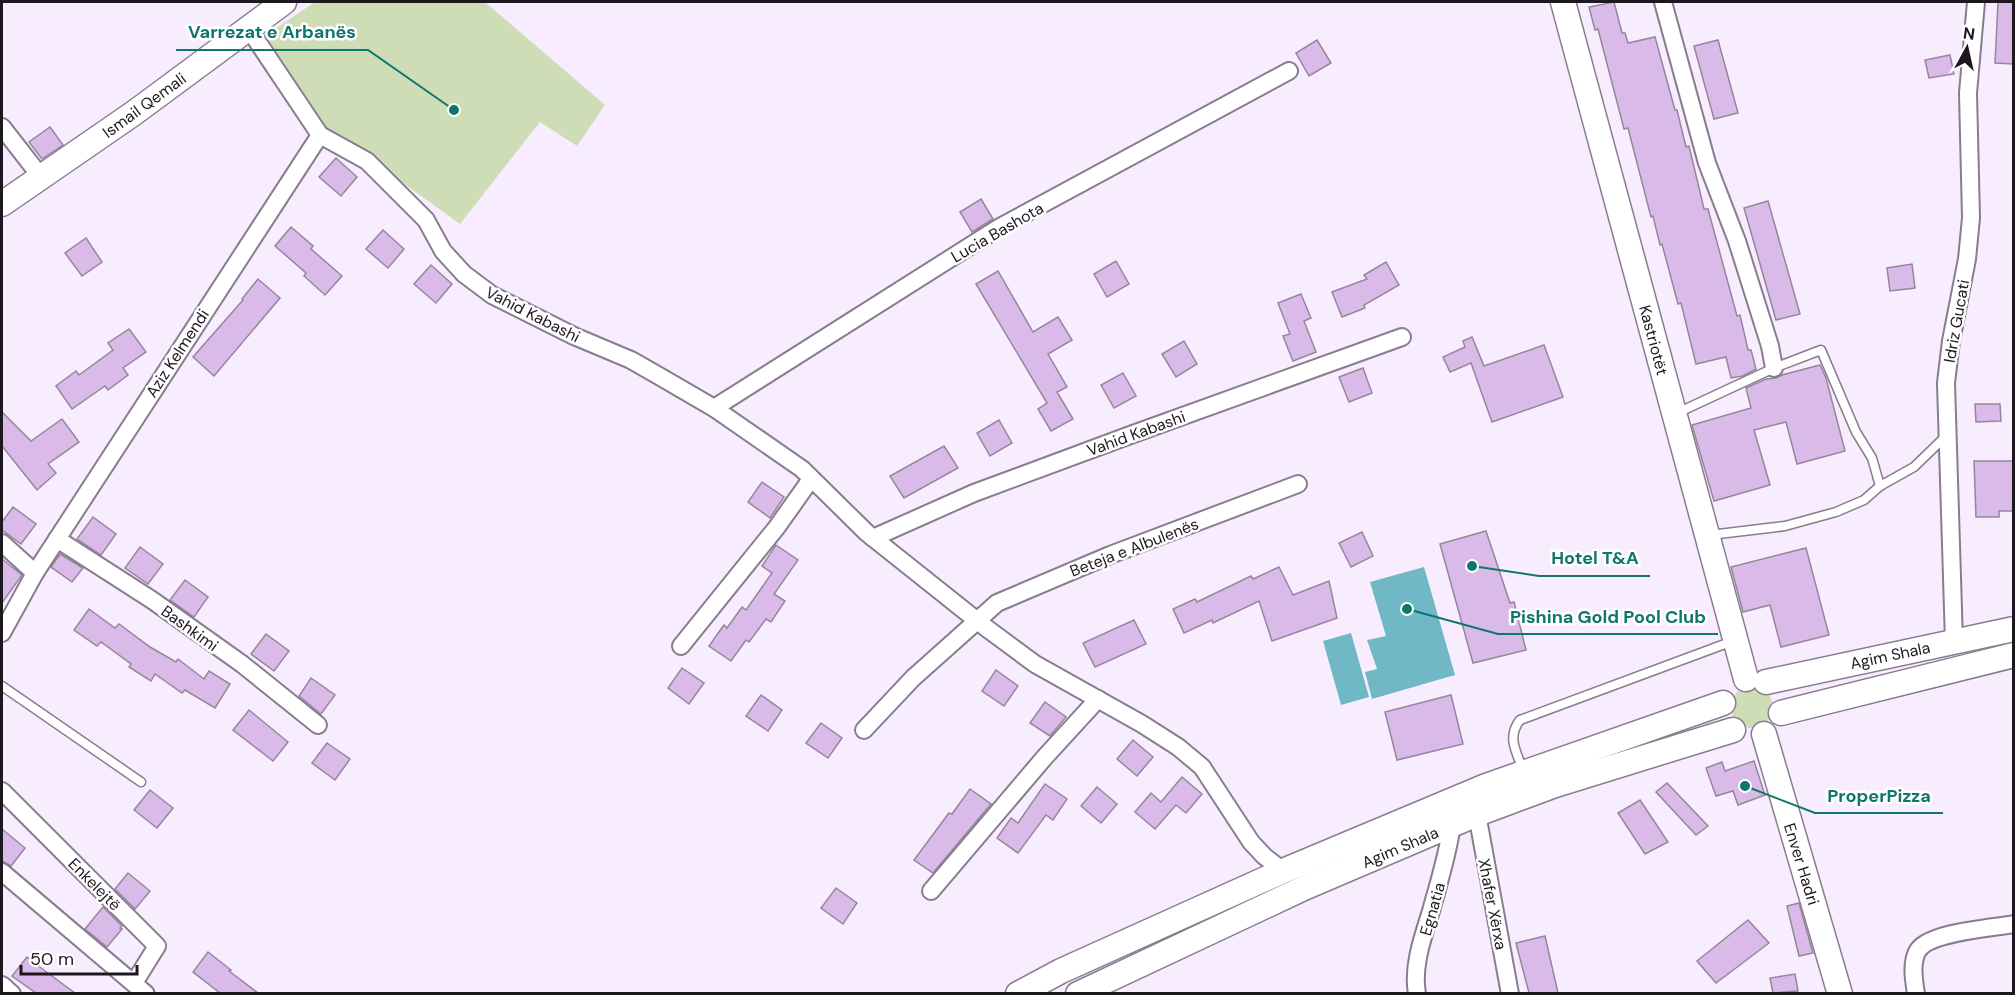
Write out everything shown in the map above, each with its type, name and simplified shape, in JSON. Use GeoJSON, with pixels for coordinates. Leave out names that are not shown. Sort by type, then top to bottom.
{"type":"FeatureCollection","features":[{"type":"Feature","properties":{"kind":"main road","name":"Ismail Qemali"},"geometry":{"type":"LineString","coordinates":[[2,204],[134,113],[284,2]]}},
{"type":"Feature","properties":{"kind":"main road","name":"Kastriotët"},"geometry":{"type":"LineString","coordinates":[[1563,2],[1735,641],[1756,680]]}},
{"type":"Feature","properties":{"kind":"main road","name":"Agim Shala"},"geometry":{"type":"LineString","coordinates":[[1756,680],[2013,629]]}},
{"type":"Feature","properties":{"kind":"main road","name":"Agim Shala"},"geometry":{"type":"LineString","coordinates":[[1781,713],[2013,655]]}},
{"type":"Feature","properties":{"kind":"main road"},"geometry":{"type":"LineString","coordinates":[[1733,730],[1724,715],[1723,703],[1730,688],[1737,682],[1756,680],[1772,686],[1781,703],[1778,722],[1764,734]]}},
{"type":"Feature","properties":{"kind":"main road"},"geometry":{"type":"LineString","coordinates":[[1018,993],[1060,971],[1283,872],[1486,786],[1723,703]]}},
{"type":"Feature","properties":{"kind":"main road","name":"Agim Shala"},"geometry":{"type":"LineString","coordinates":[[1078,993],[1306,887],[1476,814],[1555,784],[1733,730],[1744,735],[1764,734]]}},
{"type":"Feature","properties":{"kind":"main road","name":"Enver Hadri"},"geometry":{"type":"LineString","coordinates":[[1764,734],[1840,993]]}},
{"type":"Feature","properties":{"kind":"street"},"geometry":{"type":"LineString","coordinates":[[1662,2],[1707,163],[1740,251],[1770,346],[1774,368]]}},
{"type":"Feature","properties":{"kind":"street","name":"Idriz Gucati"},"geometry":{"type":"LineString","coordinates":[[1954,642],[1946,383],[1951,341],[1967,259],[1971,218],[1968,93],[1976,2]]}},
{"type":"Feature","properties":{"kind":"street","name":"Vahid Kabashi"},"geometry":{"type":"LineString","coordinates":[[249,29],[320,135],[367,161],[426,220],[443,251],[464,274],[492,296],[574,336],[631,360],[714,408],[802,470],[873,538],[976,621],[1035,664],[1178,747],[1202,768],[1251,842],[1283,872]]}},
{"type":"Feature","properties":{"kind":"street","name":"Lucia Bashota"},"geometry":{"type":"LineString","coordinates":[[714,408],[1000,227],[1289,71]]}},
{"type":"Feature","properties":{"kind":"street"},"geometry":{"type":"LineString","coordinates":[[2,127],[41,177]]}},
{"type":"Feature","properties":{"kind":"street","name":"Aziz Kelmendi"},"geometry":{"type":"LineString","coordinates":[[2,633],[35,573],[320,135]]}},
{"type":"Feature","properties":{"kind":"street","name":"Vahid Kabashi"},"geometry":{"type":"LineString","coordinates":[[873,538],[974,493],[1402,337]]}},
{"type":"Feature","properties":{"kind":"street"},"geometry":{"type":"LineString","coordinates":[[681,646],[777,527],[811,478]]}},
{"type":"Feature","properties":{"kind":"street","name":"Beteja e Albulenës"},"geometry":{"type":"LineString","coordinates":[[864,730],[913,678],[996,603],[1110,555],[1299,484]]}},
{"type":"Feature","properties":{"kind":"street","name":"Bashkimi"},"geometry":{"type":"LineString","coordinates":[[57,539],[152,600],[242,664],[318,725]]}},
{"type":"Feature","properties":{"kind":"street"},"geometry":{"type":"LineString","coordinates":[[2,543],[35,573]]}},
{"type":"Feature","properties":{"kind":"street"},"geometry":{"type":"LineString","coordinates":[[931,891],[1044,758],[1098,699]]}},
{"type":"Feature","properties":{"kind":"street","name":"Enkelejtë"},"geometry":{"type":"LineString","coordinates":[[2,791],[157,946],[140,988],[2,872]]}},
{"type":"Feature","properties":{"kind":"street","name":"Xhafer Xërxa"},"geometry":{"type":"LineString","coordinates":[[1476,814],[1510,993]]}},
{"type":"Feature","properties":{"kind":"street","name":"Egnatia"},"geometry":{"type":"LineString","coordinates":[[1417,993],[1415,984],[1420,946],[1449,850],[1452,824]]}},
{"type":"Feature","properties":{"kind":"street"},"geometry":{"type":"LineString","coordinates":[[1916,993],[1913,968],[1918,950],[1928,941],[1948,935],[2013,924]]}},
{"type":"Feature","properties":{"kind":"street"},"geometry":{"type":"LineString","coordinates":[[2,986],[12,993]]}},
{"type":"Feature","properties":{"kind":"lane"},"geometry":{"type":"LineString","coordinates":[[1674,415],[1774,368],[1821,350],[1856,432],[1872,458],[1880,486]]}},
{"type":"Feature","properties":{"kind":"lane"},"geometry":{"type":"LineString","coordinates":[[1706,535],[1785,526],[1836,512],[1864,500],[1880,486],[1914,466],[1947,435]]}},
{"type":"Feature","properties":{"kind":"lane"},"geometry":{"type":"LineString","coordinates":[[1524,772],[1513,740],[1513,729],[1520,720],[1735,641]]}},
{"type":"Feature","properties":{"kind":"lane"},"geometry":{"type":"LineString","coordinates":[[2,686],[141,782]]}},
{"type":"Feature","properties":{"kind":"green space"},"geometry":{"type":"Polygon","coordinates":[[[315,2],[485,2],[605,105],[577,146],[540,122],[460,224],[309,115],[266,35],[315,2]]]}},
{"type":"Feature","properties":{"kind":"green space"},"geometry":{"type":"Polygon","coordinates":[[[1752,686],[1767,692],[1773,707],[1767,722],[1752,728],[1737,722],[1731,707],[1737,692],[1752,686]]]}},
{"type":"Feature","properties":{"kind":"water"},"geometry":{"type":"Polygon","coordinates":[[[1424,567],[1455,675],[1372,699],[1365,672],[1377,669],[1367,640],[1386,636],[1370,582],[1424,567]]]}},
{"type":"Feature","properties":{"kind":"water"},"geometry":{"type":"Polygon","coordinates":[[[1351,633],[1369,697],[1341,705],[1323,641],[1351,633]]]}},
{"type":"Feature","properties":{"kind":"building"},"geometry":{"type":"Polygon","coordinates":[[[1614,2],[1622,33],[1625,33],[1628,43],[1655,37],[1686,147],[1689,146],[1704,209],[1708,209],[1737,316],[1740,315],[1748,350],[1751,350],[1756,369],[1743,376],[1731,378],[1726,357],[1696,364],[1681,303],[1678,304],[1662,244],[1660,245],[1653,216],[1651,217],[1628,128],[1624,129],[1598,29],[1595,30],[1589,7],[1614,2]]]}},
{"type":"Feature","properties":{"kind":"building"},"geometry":{"type":"Polygon","coordinates":[[[1998,2],[2013,2],[2013,64],[1995,63],[1998,2]]]}},
{"type":"Feature","properties":{"kind":"building"},"geometry":{"type":"Polygon","coordinates":[[[1317,40],[1331,63],[1309,76],[1296,53],[1317,40]]]}},
{"type":"Feature","properties":{"kind":"building"},"geometry":{"type":"Polygon","coordinates":[[[1718,40],[1738,113],[1714,119],[1694,46],[1718,40]]]}},
{"type":"Feature","properties":{"kind":"building"},"geometry":{"type":"Polygon","coordinates":[[[1950,55],[1954,74],[1929,78],[1925,60],[1950,55]]]}},
{"type":"Feature","properties":{"kind":"building"},"geometry":{"type":"Polygon","coordinates":[[[50,127],[63,145],[42,159],[29,142],[50,127]]]}},
{"type":"Feature","properties":{"kind":"building"},"geometry":{"type":"Polygon","coordinates":[[[336,158],[357,177],[341,196],[319,177],[336,158]]]}},
{"type":"Feature","properties":{"kind":"building"},"geometry":{"type":"Polygon","coordinates":[[[981,199],[993,219],[972,232],[960,212],[981,199]]]}},
{"type":"Feature","properties":{"kind":"building"},"geometry":{"type":"Polygon","coordinates":[[[1768,201],[1800,314],[1776,320],[1744,208],[1768,201]]]}},
{"type":"Feature","properties":{"kind":"building"},"geometry":{"type":"Polygon","coordinates":[[[291,227],[313,246],[311,249],[342,276],[325,295],[304,276],[306,273],[275,246],[291,227]]]}},
{"type":"Feature","properties":{"kind":"building"},"geometry":{"type":"Polygon","coordinates":[[[383,230],[404,249],[388,268],[366,249],[383,230]]]}},
{"type":"Feature","properties":{"kind":"building"},"geometry":{"type":"Polygon","coordinates":[[[86,238],[102,262],[82,276],[65,253],[86,238]]]}},
{"type":"Feature","properties":{"kind":"building"},"geometry":{"type":"Polygon","coordinates":[[[1116,261],[1129,284],[1107,297],[1094,274],[1116,261]]]}},
{"type":"Feature","properties":{"kind":"building"},"geometry":{"type":"Polygon","coordinates":[[[1386,262],[1399,285],[1364,305],[1365,308],[1342,317],[1332,292],[1367,279],[1364,275],[1386,262]]]}},
{"type":"Feature","properties":{"kind":"building"},"geometry":{"type":"Polygon","coordinates":[[[1912,264],[1915,288],[1890,291],[1887,268],[1912,264]]]}},
{"type":"Feature","properties":{"kind":"building"},"geometry":{"type":"Polygon","coordinates":[[[431,265],[452,284],[436,303],[414,284],[431,265]]]}},
{"type":"Feature","properties":{"kind":"building"},"geometry":{"type":"Polygon","coordinates":[[[998,271],[1033,332],[1058,317],[1072,340],[1048,354],[1067,387],[1057,392],[1073,419],[1051,431],[1038,409],[1047,403],[976,284],[998,271]]]}},
{"type":"Feature","properties":{"kind":"building"},"geometry":{"type":"Polygon","coordinates":[[[258,279],[280,298],[214,376],[193,357],[243,300],[258,279]]]}},
{"type":"Feature","properties":{"kind":"building"},"geometry":{"type":"Polygon","coordinates":[[[1301,294],[1311,318],[1304,321],[1316,352],[1293,361],[1283,336],[1290,334],[1278,303],[1301,294]]]}},
{"type":"Feature","properties":{"kind":"building"},"geometry":{"type":"Polygon","coordinates":[[[129,329],[146,352],[123,368],[128,375],[108,390],[105,386],[72,409],[56,386],[76,371],[79,375],[113,350],[108,343],[129,329]]]}},
{"type":"Feature","properties":{"kind":"building"},"geometry":{"type":"Polygon","coordinates":[[[1472,337],[1484,366],[1544,345],[1563,397],[1492,422],[1471,363],[1450,372],[1443,357],[1465,347],[1463,341],[1472,337]]]}},
{"type":"Feature","properties":{"kind":"building"},"geometry":{"type":"Polygon","coordinates":[[[1184,341],[1197,364],[1176,377],[1162,354],[1184,341]]]}},
{"type":"Feature","properties":{"kind":"building"},"geometry":{"type":"Polygon","coordinates":[[[1820,365],[1826,378],[1845,451],[1797,464],[1786,422],[1754,430],[1770,485],[1714,501],[1692,425],[1751,408],[1746,388],[1766,379],[1820,365]]]}},
{"type":"Feature","properties":{"kind":"building"},"geometry":{"type":"Polygon","coordinates":[[[1363,368],[1372,393],[1349,402],[1339,377],[1363,368]]]}},
{"type":"Feature","properties":{"kind":"building"},"geometry":{"type":"Polygon","coordinates":[[[1123,373],[1136,396],[1114,408],[1101,385],[1123,373]]]}},
{"type":"Feature","properties":{"kind":"building"},"geometry":{"type":"Polygon","coordinates":[[[1975,404],[2000,404],[2001,421],[1976,422],[1975,404]]]}},
{"type":"Feature","properties":{"kind":"building"},"geometry":{"type":"Polygon","coordinates":[[[2,412],[31,441],[62,419],[79,442],[48,464],[56,473],[37,490],[2,446],[2,412]]]}},
{"type":"Feature","properties":{"kind":"building"},"geometry":{"type":"Polygon","coordinates":[[[999,420],[1012,443],[990,456],[977,433],[999,420]]]}},
{"type":"Feature","properties":{"kind":"building"},"geometry":{"type":"Polygon","coordinates":[[[944,446],[958,468],[904,498],[890,476],[944,446]]]}},
{"type":"Feature","properties":{"kind":"building"},"geometry":{"type":"Polygon","coordinates":[[[1974,461],[2013,461],[2013,511],[1999,511],[1999,517],[1976,517],[1974,461]]]}},
{"type":"Feature","properties":{"kind":"building"},"geometry":{"type":"Polygon","coordinates":[[[762,482],[784,497],[770,518],[748,502],[762,482]]]}},
{"type":"Feature","properties":{"kind":"building"},"geometry":{"type":"Polygon","coordinates":[[[13,507],[36,524],[21,544],[2,530],[2,522],[13,507]]]}},
{"type":"Feature","properties":{"kind":"building"},"geometry":{"type":"Polygon","coordinates":[[[93,517],[116,534],[101,555],[77,539],[93,517]]]}},
{"type":"Feature","properties":{"kind":"building"},"geometry":{"type":"Polygon","coordinates":[[[1486,531],[1510,603],[1514,602],[1526,650],[1473,663],[1440,544],[1486,531]]]}},
{"type":"Feature","properties":{"kind":"building"},"geometry":{"type":"Polygon","coordinates":[[[1362,532],[1373,556],[1351,567],[1339,543],[1362,532]]]}},
{"type":"Feature","properties":{"kind":"building"},"geometry":{"type":"Polygon","coordinates":[[[776,545],[798,560],[774,594],[785,601],[771,622],[766,619],[749,642],[746,640],[731,661],[709,646],[724,625],[727,628],[742,607],[746,610],[772,573],[762,566],[776,545]]]}},
{"type":"Feature","properties":{"kind":"building"},"geometry":{"type":"Polygon","coordinates":[[[140,547],[163,564],[148,584],[125,568],[140,547]]]}},
{"type":"Feature","properties":{"kind":"building"},"geometry":{"type":"Polygon","coordinates":[[[1806,548],[1829,635],[1781,647],[1770,605],[1743,612],[1731,567],[1806,548]]]}},
{"type":"Feature","properties":{"kind":"building"},"geometry":{"type":"Polygon","coordinates":[[[60,554],[83,568],[72,582],[51,567],[60,554]]]}},
{"type":"Feature","properties":{"kind":"building"},"geometry":{"type":"Polygon","coordinates":[[[2,559],[22,575],[2,603],[2,559]]]}},
{"type":"Feature","properties":{"kind":"building"},"geometry":{"type":"Polygon","coordinates":[[[1279,567],[1293,595],[1329,581],[1337,618],[1272,641],[1259,601],[1213,623],[1212,620],[1184,633],[1173,609],[1195,599],[1197,602],[1251,576],[1253,579],[1279,567]]]}},
{"type":"Feature","properties":{"kind":"building"},"geometry":{"type":"Polygon","coordinates":[[[185,580],[208,597],[194,617],[170,600],[185,580]]]}},
{"type":"Feature","properties":{"kind":"building"},"geometry":{"type":"Polygon","coordinates":[[[89,609],[115,628],[119,624],[150,647],[176,662],[178,659],[204,679],[209,671],[230,684],[215,708],[185,690],[182,693],[155,674],[151,681],[129,667],[131,664],[101,642],[97,646],[74,630],[89,609]]]}},
{"type":"Feature","properties":{"kind":"building"},"geometry":{"type":"Polygon","coordinates":[[[1134,620],[1146,644],[1095,667],[1083,643],[1134,620]]]}},
{"type":"Feature","properties":{"kind":"building"},"geometry":{"type":"Polygon","coordinates":[[[266,634],[289,651],[274,671],[251,654],[266,634]]]}},
{"type":"Feature","properties":{"kind":"building"},"geometry":{"type":"Polygon","coordinates":[[[682,668],[704,683],[689,704],[668,688],[682,668]]]}},
{"type":"Feature","properties":{"kind":"building"},"geometry":{"type":"Polygon","coordinates":[[[996,670],[1018,686],[1004,706],[982,691],[996,670]]]}},
{"type":"Feature","properties":{"kind":"building"},"geometry":{"type":"Polygon","coordinates":[[[311,678],[335,695],[321,714],[299,696],[311,678]]]}},
{"type":"Feature","properties":{"kind":"building"},"geometry":{"type":"Polygon","coordinates":[[[761,695],[782,710],[768,731],[746,716],[761,695]]]}},
{"type":"Feature","properties":{"kind":"building"},"geometry":{"type":"Polygon","coordinates":[[[1451,695],[1463,744],[1397,760],[1385,712],[1451,695]]]}},
{"type":"Feature","properties":{"kind":"building"},"geometry":{"type":"Polygon","coordinates":[[[1045,702],[1066,717],[1050,736],[1030,723],[1045,702]]]}},
{"type":"Feature","properties":{"kind":"building"},"geometry":{"type":"Polygon","coordinates":[[[249,710],[288,742],[273,761],[233,730],[249,710]]]}},
{"type":"Feature","properties":{"kind":"building"},"geometry":{"type":"Polygon","coordinates":[[[821,723],[842,738],[828,758],[806,743],[821,723]]]}},
{"type":"Feature","properties":{"kind":"building"},"geometry":{"type":"Polygon","coordinates":[[[1133,740],[1153,757],[1137,776],[1117,759],[1133,740]]]}},
{"type":"Feature","properties":{"kind":"building"},"geometry":{"type":"Polygon","coordinates":[[[327,743],[350,759],[335,780],[312,763],[327,743]]]}},
{"type":"Feature","properties":{"kind":"building"},"geometry":{"type":"Polygon","coordinates":[[[1754,761],[1765,795],[1738,805],[1733,791],[1716,796],[1706,768],[1722,762],[1725,771],[1754,761]]]}},
{"type":"Feature","properties":{"kind":"building"},"geometry":{"type":"Polygon","coordinates":[[[1182,777],[1202,794],[1186,813],[1176,805],[1155,829],[1135,812],[1151,793],[1161,802],[1182,777]]]}},
{"type":"Feature","properties":{"kind":"building"},"geometry":{"type":"Polygon","coordinates":[[[1667,783],[1708,826],[1696,835],[1656,792],[1667,783]]]}},
{"type":"Feature","properties":{"kind":"building"},"geometry":{"type":"Polygon","coordinates":[[[1045,784],[1067,799],[1053,820],[1046,815],[1018,853],[997,838],[1011,818],[1018,823],[1045,784]]]}},
{"type":"Feature","properties":{"kind":"building"},"geometry":{"type":"Polygon","coordinates":[[[1097,787],[1117,804],[1101,823],[1081,806],[1097,787]]]}},
{"type":"Feature","properties":{"kind":"building"},"geometry":{"type":"Polygon","coordinates":[[[970,789],[991,804],[933,873],[914,860],[970,789]]]}},
{"type":"Feature","properties":{"kind":"building"},"geometry":{"type":"Polygon","coordinates":[[[150,790],[173,808],[157,828],[134,810],[150,790]]]}},
{"type":"Feature","properties":{"kind":"building"},"geometry":{"type":"Polygon","coordinates":[[[1640,800],[1668,842],[1645,854],[1618,813],[1640,800]]]}},
{"type":"Feature","properties":{"kind":"building"},"geometry":{"type":"Polygon","coordinates":[[[2,829],[25,848],[11,866],[2,861],[2,829]]]}},
{"type":"Feature","properties":{"kind":"building"},"geometry":{"type":"Polygon","coordinates":[[[128,873],[150,891],[135,909],[115,889],[128,873]]]}},
{"type":"Feature","properties":{"kind":"building"},"geometry":{"type":"Polygon","coordinates":[[[836,888],[857,903],[843,924],[821,908],[836,888]]]}},
{"type":"Feature","properties":{"kind":"building"},"geometry":{"type":"Polygon","coordinates":[[[1799,903],[1813,953],[1799,956],[1787,906],[1799,903]]]}},
{"type":"Feature","properties":{"kind":"building"},"geometry":{"type":"Polygon","coordinates":[[[103,907],[122,926],[107,947],[85,929],[103,907]]]}},
{"type":"Feature","properties":{"kind":"building"},"geometry":{"type":"Polygon","coordinates":[[[1748,920],[1769,943],[1716,983],[1697,961],[1748,920]]]}},
{"type":"Feature","properties":{"kind":"building"},"geometry":{"type":"Polygon","coordinates":[[[1545,936],[1558,993],[1529,993],[1516,943],[1545,936]]]}},
{"type":"Feature","properties":{"kind":"building"},"geometry":{"type":"Polygon","coordinates":[[[208,952],[258,993],[220,993],[193,972],[208,952]]]}},
{"type":"Feature","properties":{"kind":"building"},"geometry":{"type":"Polygon","coordinates":[[[27,957],[75,993],[36,993],[12,976],[27,957]]]}},
{"type":"Feature","properties":{"kind":"building"},"geometry":{"type":"Polygon","coordinates":[[[1795,974],[1798,991],[1773,993],[1770,978],[1795,974]]]}},
{"type":"Feature","properties":{"kind":"place","name":"Varrezat e Arbanës"},"geometry":{"type":"Point","coordinates":[454,110]}},
{"type":"Feature","properties":{"kind":"place","name":"Hotel T&A"},"geometry":{"type":"Point","coordinates":[1472,566]}},
{"type":"Feature","properties":{"kind":"place","name":"Pishina Gold Pool Club"},"geometry":{"type":"Point","coordinates":[1407,609]}},
{"type":"Feature","properties":{"kind":"place","name":"ProperPizza"},"geometry":{"type":"Point","coordinates":[1745,786]}}]}
